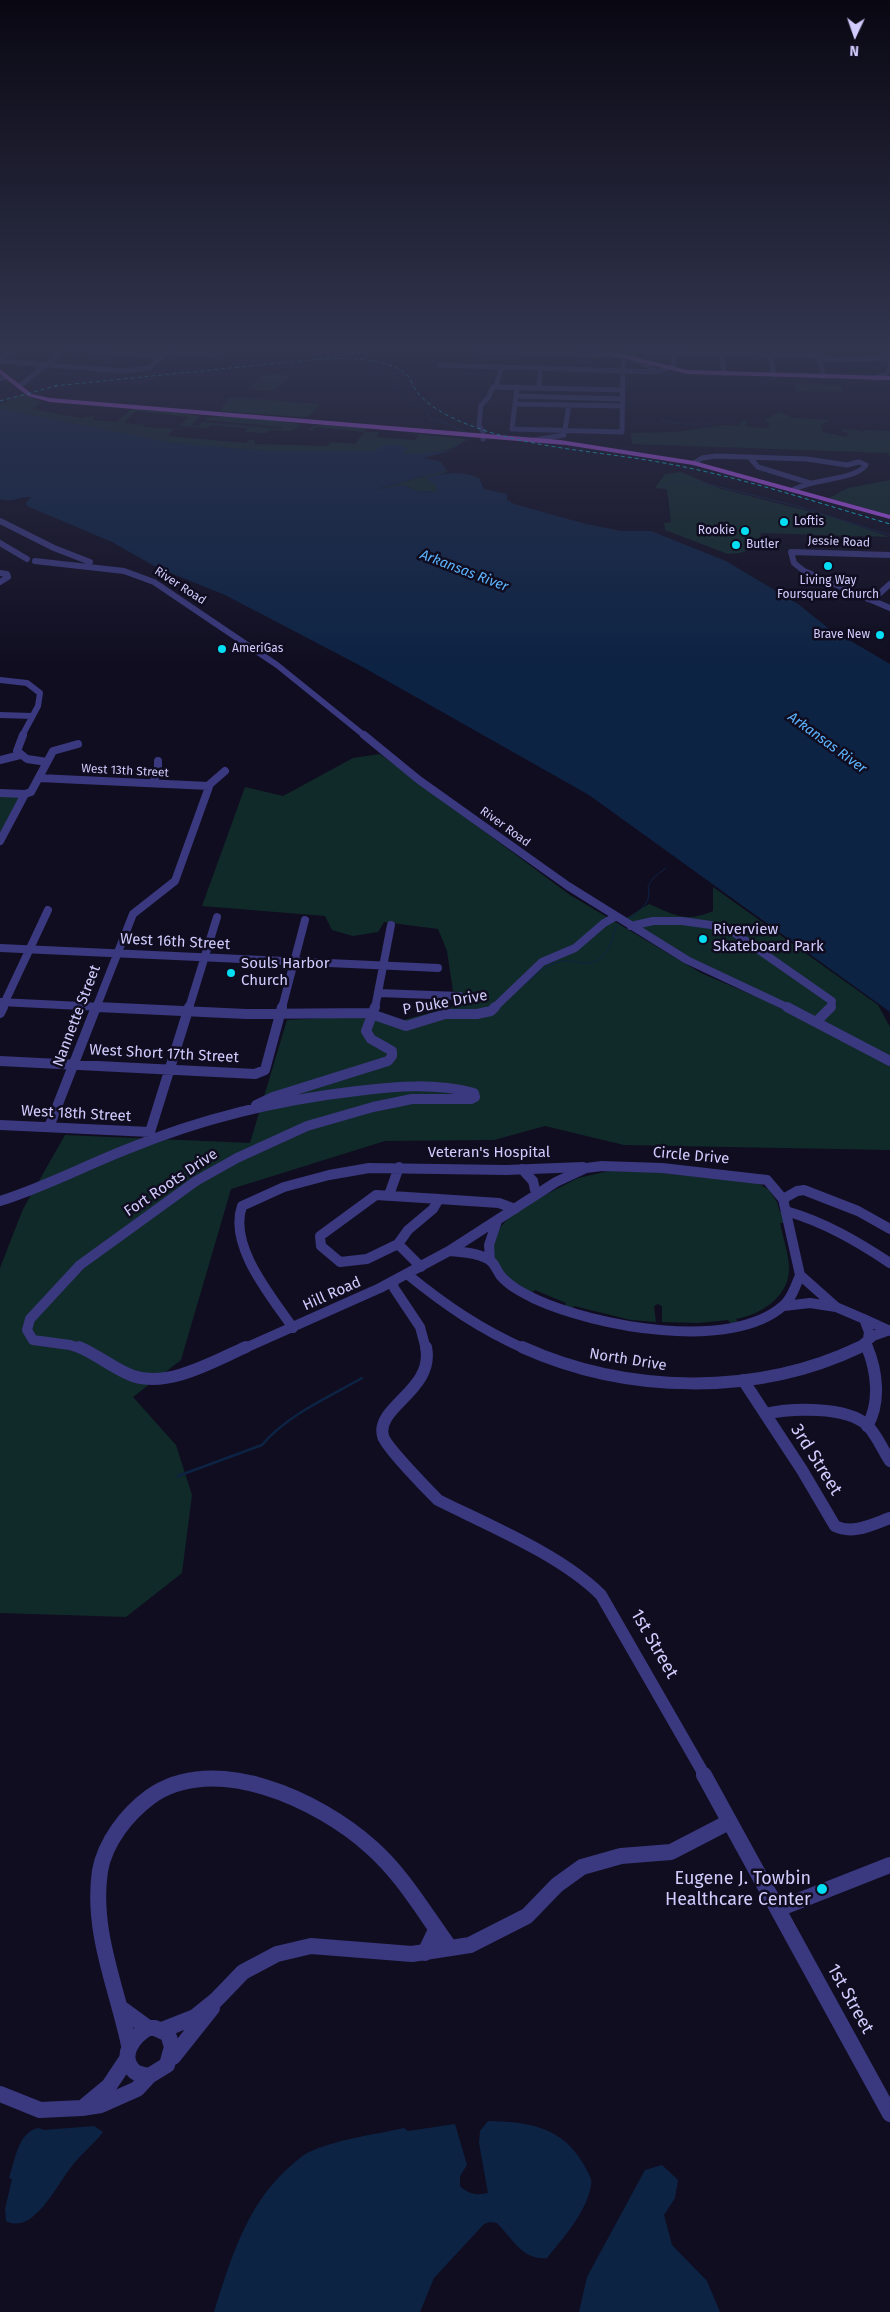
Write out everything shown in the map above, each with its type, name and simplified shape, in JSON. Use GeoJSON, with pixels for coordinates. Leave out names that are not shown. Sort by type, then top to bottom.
{"type":"FeatureCollection","features":[{"type":"Feature","properties":{"kind":"main road"},"geometry":{"type":"LineString","coordinates":[[640,455],[694,463],[890,517]]}},
{"type":"Feature","properties":{"kind":"street"},"geometry":{"type":"LineString","coordinates":[[694,463],[710,456],[814,460],[848,465],[858,470]]}},
{"type":"Feature","properties":{"kind":"street"},"geometry":{"type":"LineString","coordinates":[[750,458],[758,467],[810,483]]}},
{"type":"Feature","properties":{"kind":"street"},"geometry":{"type":"LineString","coordinates":[[793,490],[865,467],[864,464],[856,462],[848,465]]}},
{"type":"Feature","properties":{"kind":"street"},"geometry":{"type":"LineString","coordinates":[[0,521],[54,548],[90,562]]}},
{"type":"Feature","properties":{"kind":"street","name":"River Road"},"geometry":{"type":"LineString","coordinates":[[0,543],[27,560],[33,559],[35,561],[132,573],[154,582],[276,665],[419,780],[539,867],[616,917],[702,968],[817,1022],[890,1061]]}},
{"type":"Feature","properties":{"kind":"street","name":"Jessie Road"},"geometry":{"type":"LineString","coordinates":[[868,599],[804,571],[794,563],[791,552],[890,554]]}},
{"type":"Feature","properties":{"kind":"street"},"geometry":{"type":"LineString","coordinates":[[0,572],[8,576],[0,582]]}},
{"type":"Feature","properties":{"kind":"street"},"geometry":{"type":"LineString","coordinates":[[868,599],[880,593],[890,584]]}},
{"type":"Feature","properties":{"kind":"street"},"geometry":{"type":"LineString","coordinates":[[868,599],[890,608]]}},
{"type":"Feature","properties":{"kind":"street"},"geometry":{"type":"LineString","coordinates":[[0,680],[25,683],[38,690],[40,699],[19,743],[18,751],[20,755]]}},
{"type":"Feature","properties":{"kind":"street"},"geometry":{"type":"LineString","coordinates":[[0,715],[32,716]]}},
{"type":"Feature","properties":{"kind":"street"},"geometry":{"type":"LineString","coordinates":[[0,793],[25,794],[31,792],[55,750],[78,744]]}},
{"type":"Feature","properties":{"kind":"street"},"geometry":{"type":"LineString","coordinates":[[0,760],[20,755],[32,760],[47,762]]}},
{"type":"Feature","properties":{"kind":"street"},"geometry":{"type":"LineString","coordinates":[[153,784],[158,771],[158,762]]}},
{"type":"Feature","properties":{"kind":"street","name":"Nannette Street"},"geometry":{"type":"LineString","coordinates":[[49,1127],[132,914],[176,881],[210,786],[214,778],[225,770]]}},
{"type":"Feature","properties":{"kind":"street","name":"West 13th Street"},"geometry":{"type":"LineString","coordinates":[[39,778],[210,786]]}},
{"type":"Feature","properties":{"kind":"street"},"geometry":{"type":"LineString","coordinates":[[0,841],[25,794]]}},
{"type":"Feature","properties":{"kind":"street"},"geometry":{"type":"LineString","coordinates":[[0,1013],[2,1003],[48,910]]}},
{"type":"Feature","properties":{"kind":"street","name":"P Duke Drive"},"geometry":{"type":"LineString","coordinates":[[2,1003],[280,1014],[374,1014],[406,1026],[445,1014],[477,1014],[491,1011],[542,962],[572,949],[588,938],[604,923],[616,917]]}},
{"type":"Feature","properties":{"kind":"street"},"geometry":{"type":"LineString","coordinates":[[169,1070],[217,918]]}},
{"type":"Feature","properties":{"kind":"street"},"geometry":{"type":"LineString","coordinates":[[280,1014],[305,920]]}},
{"type":"Feature","properties":{"kind":"street"},"geometry":{"type":"LineString","coordinates":[[631,926],[648,922],[697,922],[721,926],[733,932],[832,1001],[833,1007],[817,1022]]}},
{"type":"Feature","properties":{"kind":"street"},"geometry":{"type":"LineString","coordinates":[[374,1014],[391,925]]}},
{"type":"Feature","properties":{"kind":"street","name":"West 16th Street"},"geometry":{"type":"LineString","coordinates":[[0,948],[438,968]]}},
{"type":"Feature","properties":{"kind":"street"},"geometry":{"type":"LineString","coordinates":[[378,992],[460,996]]}},
{"type":"Feature","properties":{"kind":"street","name":"West Short 17th Street"},"geometry":{"type":"LineString","coordinates":[[0,1061],[255,1074],[265,1070],[280,1014]]}},
{"type":"Feature","properties":{"kind":"street","name":"Fort Roots Drive"},"geometry":{"type":"LineString","coordinates":[[0,1201],[42,1188],[111,1155],[166,1134],[253,1107],[273,1097],[371,1068],[390,1059],[393,1054],[392,1051],[371,1039],[366,1033],[366,1027],[374,1014]]}},
{"type":"Feature","properties":{"kind":"street","name":"West 18th Street"},"geometry":{"type":"LineString","coordinates":[[0,1125],[150,1132],[169,1070]]}},
{"type":"Feature","properties":{"kind":"street","name":"Fort Roots Drive"},"geometry":{"type":"LineString","coordinates":[[253,1107],[269,1106],[328,1095],[398,1088],[454,1089],[472,1092],[475,1095],[471,1099],[412,1099],[363,1110],[298,1130],[218,1167],[80,1265],[36,1311],[28,1322],[27,1330],[30,1338],[34,1341],[73,1345],[129,1374],[153,1379],[173,1376],[287,1330]]}},
{"type":"Feature","properties":{"kind":"street","name":"Circle Drive"},"geometry":{"type":"LineString","coordinates":[[586,1168],[618,1166],[662,1168],[767,1180],[783,1199],[800,1275]]}},
{"type":"Feature","properties":{"kind":"street"},"geometry":{"type":"LineString","coordinates":[[389,1195],[400,1167]]}},
{"type":"Feature","properties":{"kind":"street","name":"Veteran's Hospital"},"geometry":{"type":"LineString","coordinates":[[287,1330],[254,1273],[242,1236],[240,1211],[242,1206],[256,1198],[300,1182],[369,1168],[400,1167],[448,1170],[586,1168]]}},
{"type":"Feature","properties":{"kind":"street","name":"Veteran's Hospital"},"geometry":{"type":"LineString","coordinates":[[394,1282],[498,1221],[556,1182],[586,1168]]}},
{"type":"Feature","properties":{"kind":"street"},"geometry":{"type":"LineString","coordinates":[[522,1169],[533,1180],[536,1194]]}},
{"type":"Feature","properties":{"kind":"street"},"geometry":{"type":"LineString","coordinates":[[783,1199],[797,1191],[804,1190],[858,1211],[890,1229]]}},
{"type":"Feature","properties":{"kind":"street"},"geometry":{"type":"LineString","coordinates":[[439,1199],[433,1210],[408,1230],[398,1244],[367,1260],[340,1262],[321,1246],[320,1236],[372,1198],[382,1194],[499,1202],[515,1209]]}},
{"type":"Feature","properties":{"kind":"street"},"geometry":{"type":"LineString","coordinates":[[786,1211],[831,1228],[863,1245],[890,1263]]}},
{"type":"Feature","properties":{"kind":"street"},"geometry":{"type":"LineString","coordinates":[[498,1221],[489,1245],[490,1260],[506,1281],[533,1298],[582,1316],[616,1325],[667,1330],[720,1329],[761,1320],[784,1306],[810,1303],[836,1307],[890,1330]]}},
{"type":"Feature","properties":{"kind":"street"},"geometry":{"type":"LineString","coordinates":[[398,1244],[421,1267]]}},
{"type":"Feature","properties":{"kind":"street"},"geometry":{"type":"LineString","coordinates":[[449,1251],[490,1260]]}},
{"type":"Feature","properties":{"kind":"street","name":"North Drive"},"geometry":{"type":"LineString","coordinates":[[407,1274],[441,1304],[466,1321],[523,1350],[558,1363],[602,1374],[653,1381],[698,1383],[743,1380],[802,1368],[866,1342],[890,1330]]}},
{"type":"Feature","properties":{"kind":"street"},"geometry":{"type":"LineString","coordinates":[[784,1306],[800,1275],[836,1307]]}},
{"type":"Feature","properties":{"kind":"street","name":"Hill Road"},"geometry":{"type":"LineString","coordinates":[[287,1330],[394,1282]]}},
{"type":"Feature","properties":{"kind":"street","name":"1st Street"},"geometry":{"type":"LineString","coordinates":[[394,1282],[394,1288],[423,1334],[426,1365],[425,1375],[420,1384],[384,1420],[383,1436],[424,1487],[438,1500],[555,1560],[593,1585],[611,1610],[654,1685],[890,2114]]}},
{"type":"Feature","properties":{"kind":"street"},"geometry":{"type":"LineString","coordinates":[[864,1319],[869,1332],[866,1342],[876,1386],[872,1419],[867,1426]]}},
{"type":"Feature","properties":{"kind":"street","name":"3rd Street"},"geometry":{"type":"LineString","coordinates":[[743,1380],[802,1470],[835,1526],[842,1530],[850,1530],[890,1518]]}},
{"type":"Feature","properties":{"kind":"street"},"geometry":{"type":"LineString","coordinates":[[765,1414],[806,1411],[846,1414],[867,1426],[890,1461]]}},
{"type":"Feature","properties":{"kind":"street"},"geometry":{"type":"LineString","coordinates":[[149,2076],[135,2072],[128,2052],[122,2009],[106,1958],[99,1918],[101,1866],[117,1830],[139,1804],[166,1788],[188,1780],[218,1778],[259,1786],[291,1797],[332,1819],[370,1846],[384,1860],[412,1892],[450,1948]]}},
{"type":"Feature","properties":{"kind":"street"},"geometry":{"type":"LineString","coordinates":[[82,2108],[102,2095],[115,2082],[134,2036],[194,2017],[216,2000],[243,1972],[277,1954],[312,1946],[412,1954],[470,1945],[527,1916],[557,1885],[582,1867],[621,1856],[671,1852],[729,1822]]}},
{"type":"Feature","properties":{"kind":"street"},"geometry":{"type":"LineString","coordinates":[[778,1909],[890,1865]]}},
{"type":"Feature","properties":{"kind":"street"},"geometry":{"type":"LineString","coordinates":[[425,1953],[436,1930]]}},
{"type":"Feature","properties":{"kind":"street"},"geometry":{"type":"LineString","coordinates":[[0,2094],[40,2110],[102,2105],[137,2088],[149,2076],[164,2070],[216,2000]]}},
{"type":"Feature","properties":{"kind":"street"},"geometry":{"type":"LineString","coordinates":[[122,2009],[172,2040],[173,2048],[170,2060]]}},
{"type":"Feature","properties":{"kind":"green space"},"geometry":{"type":"Polygon","coordinates":[[[446,470],[448,472],[427,478],[436,485],[437,492],[416,491],[408,487],[368,492],[446,470]]]}},
{"type":"Feature","properties":{"kind":"green space"},"geometry":{"type":"Polygon","coordinates":[[[681,472],[718,488],[835,518],[890,537],[761,533],[757,547],[740,553],[728,554],[665,530],[664,523],[671,522],[667,489],[655,488],[665,474],[681,472]]]}},
{"type":"Feature","properties":{"kind":"green space"},"geometry":{"type":"Polygon","coordinates":[[[890,480],[890,515],[829,498],[848,488],[890,480]]]}},
{"type":"Feature","properties":{"kind":"green space"},"geometry":{"type":"Polygon","coordinates":[[[380,754],[570,895],[701,973],[764,1000],[890,1066],[890,1150],[624,1145],[545,1126],[494,1140],[385,1141],[231,1189],[181,1360],[133,1397],[176,1445],[192,1495],[182,1573],[126,1617],[0,1613],[0,1268],[23,1209],[65,1135],[250,1143],[287,1020],[342,1017],[403,1020],[467,1003],[473,996],[453,991],[447,951],[438,929],[384,922],[378,932],[353,936],[332,930],[325,916],[202,906],[245,787],[283,796],[353,758],[380,754]]]}},
{"type":"Feature","properties":{"kind":"green space"},"geometry":{"type":"Polygon","coordinates":[[[0,794],[20,797],[0,835],[0,794]]]}},
{"type":"Feature","properties":{"kind":"green space"},"geometry":{"type":"Polygon","coordinates":[[[713,887],[878,1005],[890,1027],[890,1059],[697,963],[625,919],[649,904],[680,916],[695,917],[703,915],[713,911],[713,887]]]}},
{"type":"Feature","properties":{"kind":"green space"},"geometry":{"type":"Polygon","coordinates":[[[609,1171],[653,1172],[758,1183],[769,1190],[777,1202],[780,1212],[784,1212],[786,1223],[780,1223],[789,1269],[788,1279],[779,1296],[763,1309],[736,1319],[738,1323],[731,1324],[728,1320],[698,1323],[662,1322],[662,1306],[658,1304],[654,1306],[656,1322],[631,1320],[574,1306],[572,1309],[564,1306],[566,1303],[535,1290],[532,1293],[511,1282],[504,1275],[495,1260],[494,1243],[496,1234],[501,1226],[516,1212],[542,1194],[545,1195],[578,1178],[609,1171]]]}},
{"type":"Feature","properties":{"kind":"water","name":"Arkansas River"},"geometry":{"type":"Polygon","coordinates":[[[0,455],[435,455],[423,458],[441,462],[446,470],[374,490],[403,485],[416,491],[437,492],[436,485],[426,478],[459,473],[472,475],[479,478],[484,489],[507,494],[507,500],[514,504],[586,524],[621,531],[651,531],[726,561],[798,604],[837,635],[890,664],[890,1012],[589,795],[361,666],[225,595],[156,567],[112,542],[27,506],[26,503],[31,497],[8,500],[0,499],[0,455]]]}},
{"type":"Feature","properties":{"kind":"water"},"geometry":{"type":"Polygon","coordinates":[[[488,2121],[530,2125],[555,2134],[575,2152],[589,2175],[591,2186],[584,2206],[567,2234],[547,2258],[531,2256],[519,2247],[497,2223],[490,2222],[484,2224],[434,2278],[420,2312],[214,2312],[233,2254],[250,2218],[272,2185],[304,2155],[330,2144],[367,2135],[404,2128],[408,2131],[455,2124],[467,2165],[460,2176],[460,2186],[469,2193],[484,2194],[488,2193],[479,2143],[480,2131],[488,2121]]]}},
{"type":"Feature","properties":{"kind":"water"},"geometry":{"type":"Polygon","coordinates":[[[94,2126],[103,2132],[79,2157],[44,2205],[26,2221],[16,2224],[6,2221],[5,2209],[12,2179],[9,2178],[18,2148],[26,2135],[32,2130],[39,2128],[44,2130],[94,2126]]]}},
{"type":"Feature","properties":{"kind":"water"},"geometry":{"type":"Polygon","coordinates":[[[662,2165],[678,2180],[675,2198],[664,2215],[672,2245],[707,2281],[720,2312],[579,2312],[587,2277],[645,2170],[662,2165]]]}},
{"type":"Feature","properties":{"kind":"waterway"},"geometry":{"type":"LineString","coordinates":[[662,486],[673,482],[699,482],[793,505],[890,535]]}},
{"type":"Feature","properties":{"kind":"waterway"},"geometry":{"type":"LineString","coordinates":[[630,918],[645,905],[649,897],[648,886],[654,877],[666,868]]}},
{"type":"Feature","properties":{"kind":"waterway"},"geometry":{"type":"LineString","coordinates":[[525,984],[542,970],[556,962],[591,963],[598,960],[606,952],[616,926],[619,925]]}},
{"type":"Feature","properties":{"kind":"waterway"},"geometry":{"type":"LineString","coordinates":[[178,1476],[262,1445],[272,1434],[296,1416],[362,1378]]}},
{"type":"Feature","properties":{"kind":"railway"},"geometry":{"type":"LineString","coordinates":[[609,455],[664,463],[721,475],[890,524]]}},
{"type":"Feature","properties":{"kind":"place","name":"Loftis"},"geometry":{"type":"Point","coordinates":[784,522]}},
{"type":"Feature","properties":{"kind":"place","name":"Rookie"},"geometry":{"type":"Point","coordinates":[745,531]}},
{"type":"Feature","properties":{"kind":"place","name":"Butler"},"geometry":{"type":"Point","coordinates":[736,545]}},
{"type":"Feature","properties":{"kind":"place","name":"Living Way Foursquare Church"},"geometry":{"type":"Point","coordinates":[828,566]}},
{"type":"Feature","properties":{"kind":"place","name":"Brave New"},"geometry":{"type":"Point","coordinates":[880,635]}},
{"type":"Feature","properties":{"kind":"place","name":"AmeriGas"},"geometry":{"type":"Point","coordinates":[222,649]}},
{"type":"Feature","properties":{"kind":"place","name":"Riverview Skateboard Park"},"geometry":{"type":"Point","coordinates":[703,939]}},
{"type":"Feature","properties":{"kind":"place","name":"Souls Harbor Church"},"geometry":{"type":"Point","coordinates":[231,973]}},
{"type":"Feature","properties":{"kind":"place","name":"Eugene J. Towbin Healthcare Center"},"geometry":{"type":"Point","coordinates":[822,1889]}}]}
